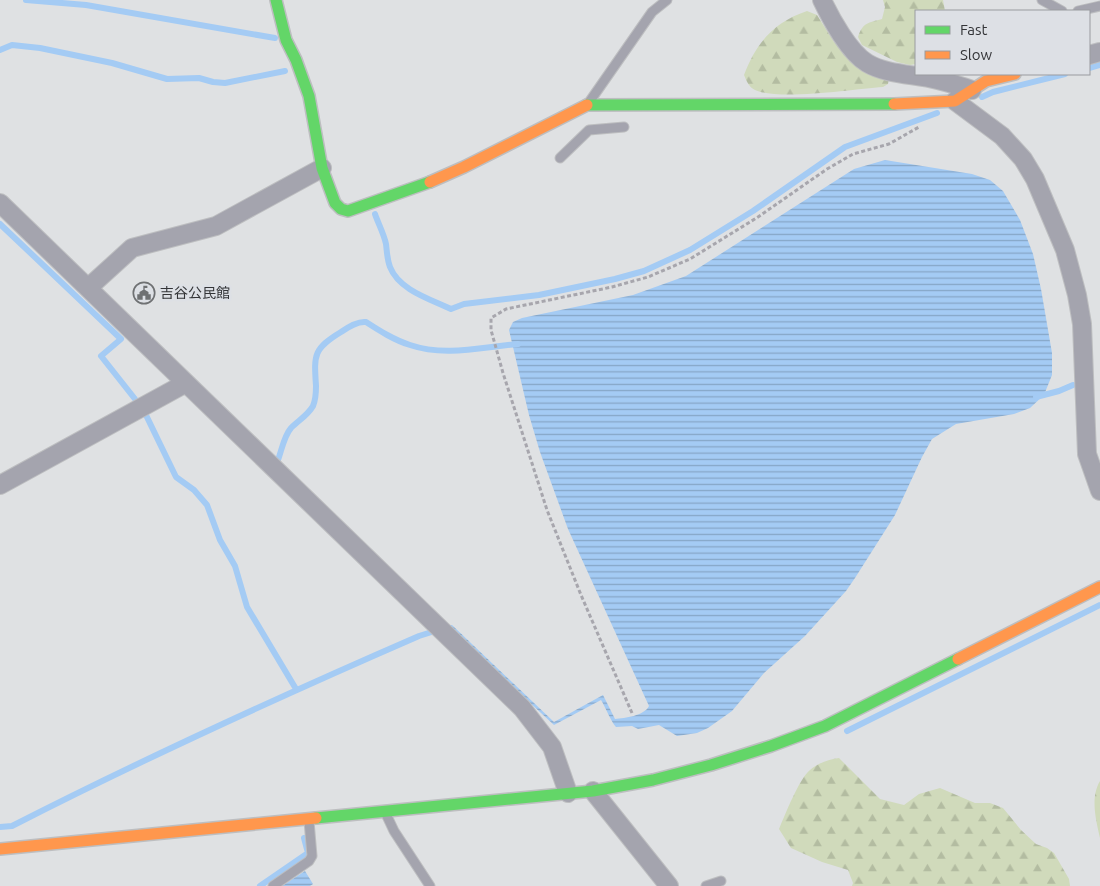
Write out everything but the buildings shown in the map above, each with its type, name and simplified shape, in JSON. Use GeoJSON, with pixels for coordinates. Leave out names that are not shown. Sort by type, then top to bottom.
{"type":"FeatureCollection","features":[{"type":"Feature","properties":{"kind":"street"},"geometry":{"type":"LineString","coordinates":[[276,0],[286,40],[296,60],[309,96],[322,168],[335,203],[341,209],[348,210],[424,184],[585,116],[840,105],[937,103],[955,101],[986,81],[1011,75]]}},
{"type":"Feature","properties":{"kind":"street"},"geometry":{"type":"LineString","coordinates":[[822,0],[837,28],[854,51],[867,62],[888,70],[938,80],[972,90]]}},
{"type":"Feature","properties":{"kind":"street"},"geometry":{"type":"LineString","coordinates":[[955,101],[1002,136],[1024,159],[1035,179],[1065,250],[1077,295],[1082,324],[1087,454],[1100,491]]}},
{"type":"Feature","properties":{"kind":"street"},"geometry":{"type":"LineString","coordinates":[[88,288],[132,248],[216,226],[322,168]]}},
{"type":"Feature","properties":{"kind":"street"},"geometry":{"type":"LineString","coordinates":[[0,203],[522,708],[552,747],[568,793]]}},
{"type":"Feature","properties":{"kind":"street"},"geometry":{"type":"LineString","coordinates":[[0,485],[186,383]]}},
{"type":"Feature","properties":{"kind":"street"},"geometry":{"type":"LineString","coordinates":[[0,850],[568,793],[653,780],[711,765],[825,726],[1100,587]]}},
{"type":"Feature","properties":{"kind":"street"},"geometry":{"type":"LineString","coordinates":[[594,790],[667,885]]}},
{"type":"Feature","properties":{"kind":"lane"},"geometry":{"type":"LineString","coordinates":[[560,158],[652,12],[667,0]]}},
{"type":"Feature","properties":{"kind":"lane"},"geometry":{"type":"LineString","coordinates":[[1042,0],[1060,10]]}},
{"type":"Feature","properties":{"kind":"lane"},"geometry":{"type":"LineString","coordinates":[[1082,10],[1100,6]]}},
{"type":"Feature","properties":{"kind":"lane"},"geometry":{"type":"LineString","coordinates":[[585,116],[624,128]]}},
{"type":"Feature","properties":{"kind":"lane"},"geometry":{"type":"LineString","coordinates":[[385,812],[394,831],[430,886]]}},
{"type":"Feature","properties":{"kind":"lane"},"geometry":{"type":"LineString","coordinates":[[273,886],[309,861],[312,856],[309,819]]}},
{"type":"Feature","properties":{"kind":"lane"},"geometry":{"type":"LineString","coordinates":[[706,886],[721,880]]}},
{"type":"Feature","properties":{"kind":"path"},"geometry":{"type":"LineString","coordinates":[[632,713],[547,510],[503,373],[491,330],[491,318],[506,309],[612,287],[648,277],[690,259],[758,217],[827,169],[853,154],[889,144],[922,126]]}},
{"type":"Feature","properties":{"kind":"green space"},"geometry":{"type":"Polygon","coordinates":[[[883,0],[943,0],[945,10],[915,10],[915,64],[897,62],[862,45],[858,37],[862,28],[873,21],[882,19],[885,7],[883,0]]]}},
{"type":"Feature","properties":{"kind":"green space"},"geometry":{"type":"Polygon","coordinates":[[[807,11],[817,15],[834,42],[855,62],[889,78],[888,84],[883,87],[798,94],[766,93],[751,87],[744,75],[754,53],[776,28],[785,21],[807,11]]]}},
{"type":"Feature","properties":{"kind":"green space"},"geometry":{"type":"Polygon","coordinates":[[[839,758],[880,799],[904,805],[919,794],[940,788],[975,803],[990,803],[1003,808],[1021,830],[1036,844],[1054,853],[1069,879],[1070,886],[852,886],[853,883],[848,870],[822,862],[791,848],[779,829],[801,781],[810,770],[820,763],[839,758]]]}},
{"type":"Feature","properties":{"kind":"green space"},"geometry":{"type":"Polygon","coordinates":[[[1100,781],[1100,838],[1096,817],[1095,795],[1100,781]]]}},
{"type":"Feature","properties":{"kind":"water"},"geometry":{"type":"Polygon","coordinates":[[[885,160],[972,174],[990,180],[1003,191],[1020,220],[1033,254],[1041,289],[1052,353],[1052,375],[1044,395],[1030,408],[1014,414],[956,424],[932,439],[895,515],[846,591],[805,636],[764,673],[732,711],[708,728],[697,733],[677,736],[659,725],[638,729],[632,726],[616,727],[601,700],[554,725],[449,628],[449,625],[452,625],[554,722],[603,695],[615,719],[639,714],[649,706],[568,529],[540,452],[529,415],[509,330],[513,322],[522,318],[633,295],[686,276],[854,169],[885,160]]]}},
{"type":"Feature","properties":{"kind":"water"},"geometry":{"type":"Polygon","coordinates":[[[305,871],[313,884],[310,886],[282,886],[305,871]]]}},
{"type":"Feature","properties":{"kind":"waterway"},"geometry":{"type":"LineString","coordinates":[[26,0],[86,5],[275,38]]}},
{"type":"Feature","properties":{"kind":"waterway"},"geometry":{"type":"LineString","coordinates":[[0,50],[12,45],[40,48],[112,63],[167,79],[199,78],[225,83],[285,71]]}},
{"type":"Feature","properties":{"kind":"waterway"},"geometry":{"type":"LineString","coordinates":[[1090,68],[1100,65]]}},
{"type":"Feature","properties":{"kind":"waterway"},"geometry":{"type":"LineString","coordinates":[[982,97],[993,92],[1061,75]]}},
{"type":"Feature","properties":{"kind":"waterway"},"geometry":{"type":"LineString","coordinates":[[375,214],[385,240],[389,264],[394,275],[400,282],[416,293],[451,309],[464,304],[539,295],[644,271],[690,250],[753,211],[845,147],[937,113]]}},
{"type":"Feature","properties":{"kind":"waterway"},"geometry":{"type":"LineString","coordinates":[[0,224],[121,339],[101,356],[135,399]]}},
{"type":"Feature","properties":{"kind":"waterway"},"geometry":{"type":"LineString","coordinates":[[278,460],[289,431],[313,406],[316,391],[315,367],[320,348],[353,325],[366,322],[387,335],[423,349],[450,351],[518,344]]}},
{"type":"Feature","properties":{"kind":"waterway"},"geometry":{"type":"LineString","coordinates":[[1036,397],[1073,385]]}},
{"type":"Feature","properties":{"kind":"waterway"},"geometry":{"type":"LineString","coordinates":[[145,413],[176,477],[194,490],[207,505],[220,540],[235,566],[247,607],[296,689]]}},
{"type":"Feature","properties":{"kind":"waterway"},"geometry":{"type":"LineString","coordinates":[[847,731],[1100,605]]}},
{"type":"Feature","properties":{"kind":"waterway"},"geometry":{"type":"LineString","coordinates":[[0,827],[12,826],[112,776],[316,681],[419,636],[438,630]]}},
{"type":"Feature","properties":{"kind":"waterway"},"geometry":{"type":"LineString","coordinates":[[260,886],[308,853],[304,838]]}},
{"type":"Feature","properties":{"kind":"traffic: fast"},"geometry":{"type":"LineString","coordinates":[[276,0],[286,40],[296,60],[309,96],[322,168],[335,203],[341,209],[348,211],[430,182]]}},
{"type":"Feature","properties":{"kind":"traffic: fast"},"geometry":{"type":"LineString","coordinates":[[587,105],[894,104]]}},
{"type":"Feature","properties":{"kind":"traffic: fast"},"geometry":{"type":"LineString","coordinates":[[316,818],[593,791],[653,780],[711,765],[825,726],[958,659]]}},
{"type":"Feature","properties":{"kind":"traffic: slow"},"geometry":{"type":"LineString","coordinates":[[894,104],[955,101],[986,81],[1011,75]]}},
{"type":"Feature","properties":{"kind":"traffic: slow"},"geometry":{"type":"LineString","coordinates":[[430,182],[464,167],[587,105]]}},
{"type":"Feature","properties":{"kind":"traffic: slow"},"geometry":{"type":"LineString","coordinates":[[958,659],[1100,587]]}},
{"type":"Feature","properties":{"kind":"traffic: slow"},"geometry":{"type":"LineString","coordinates":[[0,849],[316,818]]}},
{"type":"Feature","properties":{"kind":"place","name":"吉谷公民館"},"geometry":{"type":"Point","coordinates":[144,293]}}]}
